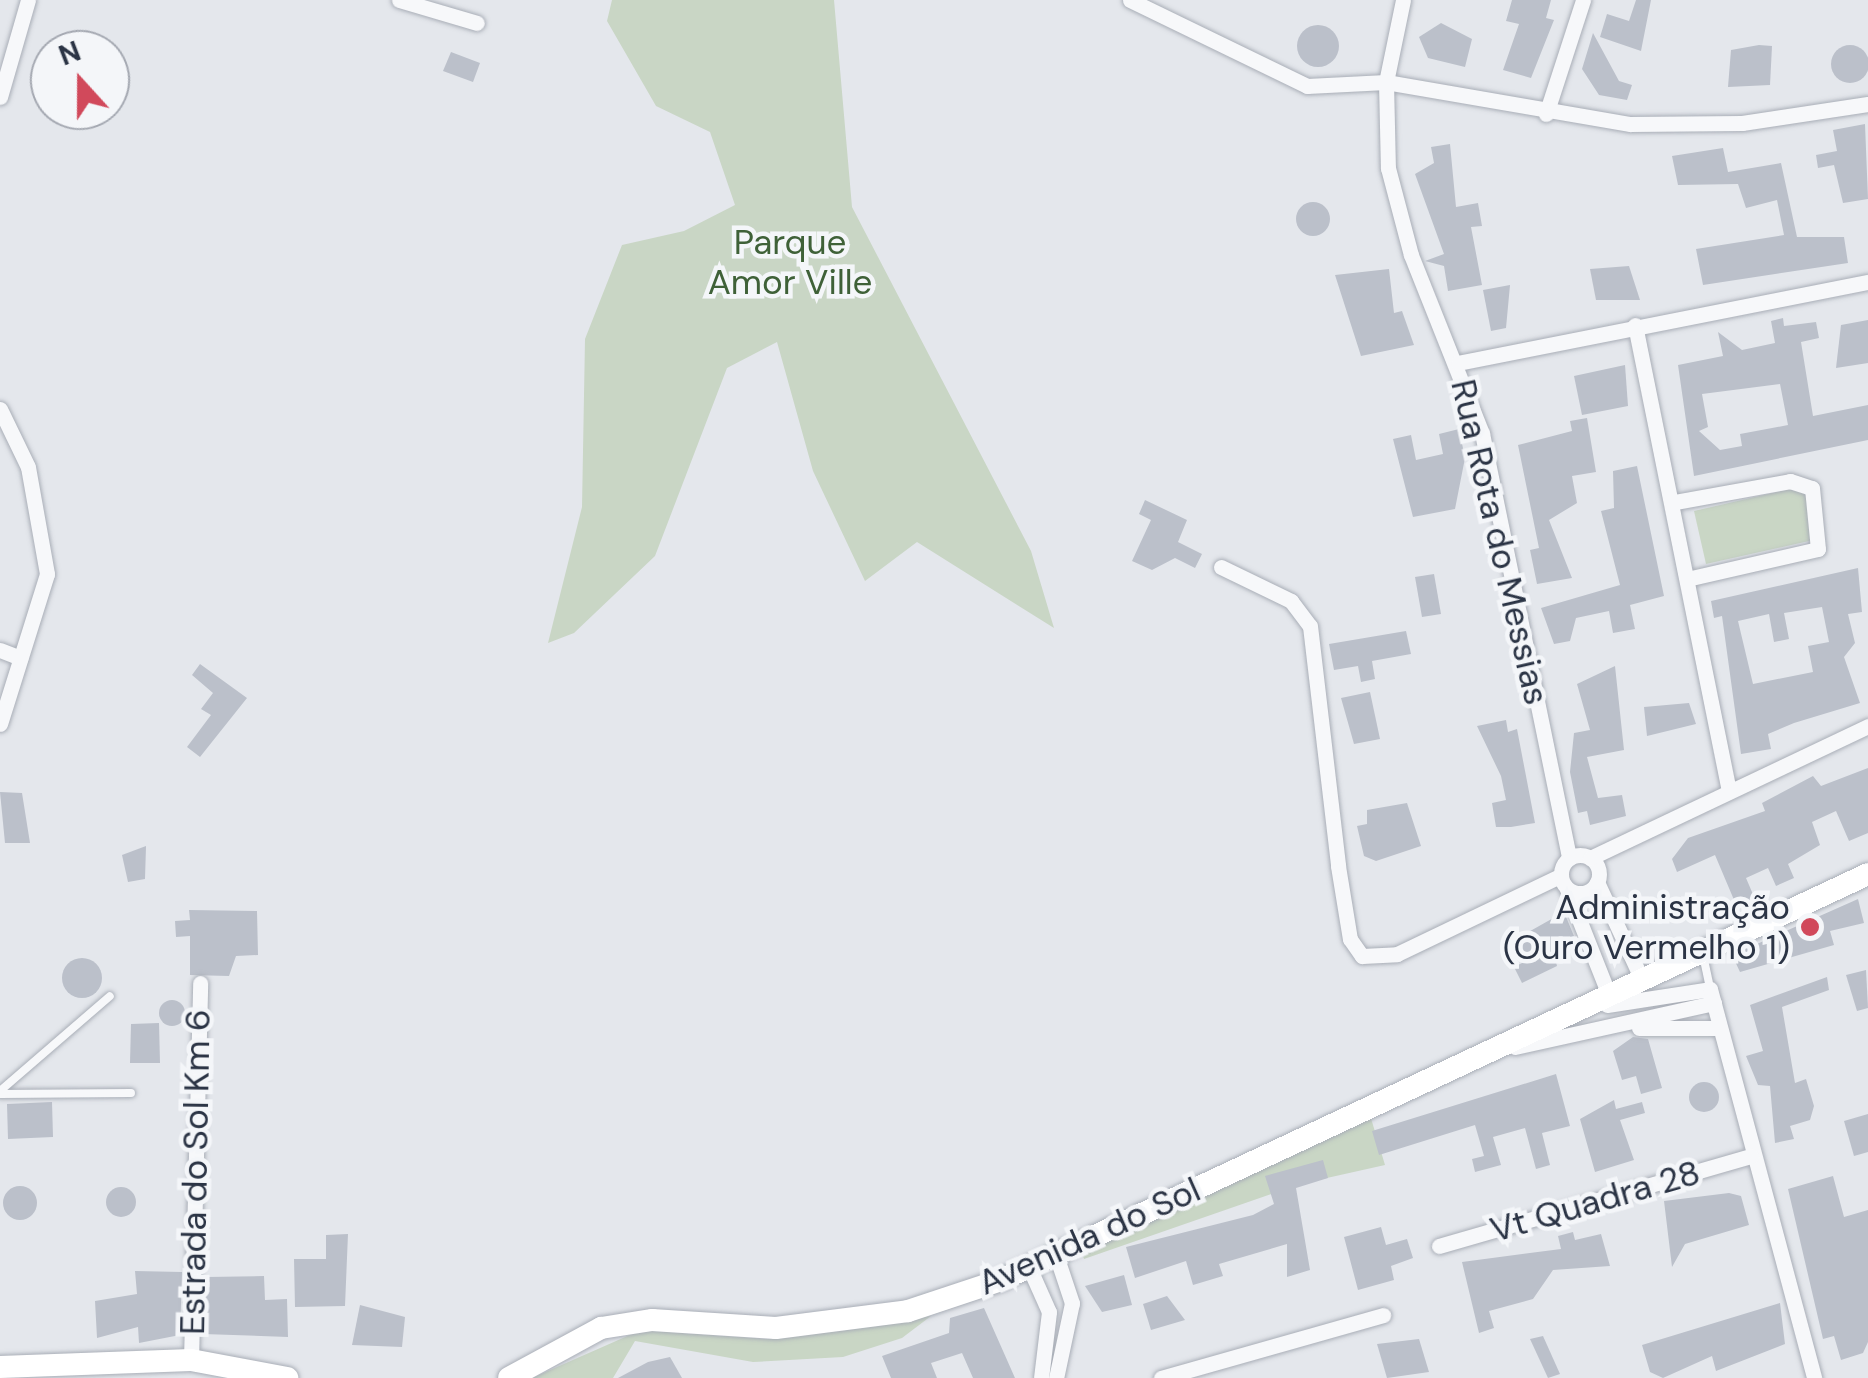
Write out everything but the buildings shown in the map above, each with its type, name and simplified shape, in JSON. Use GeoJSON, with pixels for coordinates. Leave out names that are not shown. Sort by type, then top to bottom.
{"type":"FeatureCollection","features":[{"type":"Feature","properties":{"kind":"street"},"geometry":{"type":"LineString","coordinates":[[0,98],[28,0]]}},
{"type":"Feature","properties":{"kind":"street"},"geometry":{"type":"LineString","coordinates":[[399,0],[477,23]]}},
{"type":"Feature","properties":{"kind":"street"},"geometry":{"type":"LineString","coordinates":[[1130,0],[1283,80],[1386,82],[1546,114],[1699,126],[1868,104]]}},
{"type":"Feature","properties":{"kind":"street","name":"Rua Rota do Messias"},"geometry":{"type":"LineString","coordinates":[[1403,0],[1386,82],[1398,212],[1482,433],[1570,857]]}},
{"type":"Feature","properties":{"kind":"street"},"geometry":{"type":"LineString","coordinates":[[1546,114],[1583,0]]}},
{"type":"Feature","properties":{"kind":"street"},"geometry":{"type":"LineString","coordinates":[[1458,363],[1868,282]]}},
{"type":"Feature","properties":{"kind":"street"},"geometry":{"type":"LineString","coordinates":[[1635,325],[1675,502],[1729,791]]}},
{"type":"Feature","properties":{"kind":"street"},"geometry":{"type":"LineString","coordinates":[[0,409],[28,467],[47,574],[0,724]]}},
{"type":"Feature","properties":{"kind":"street"},"geometry":{"type":"LineString","coordinates":[[1675,502],[1790,480],[1809,484],[1816,507],[1820,543],[1810,553],[1690,578]]}},
{"type":"Feature","properties":{"kind":"street"},"geometry":{"type":"LineString","coordinates":[[1221,567],[1291,601],[1310,626],[1343,898],[1362,956],[1397,954],[1564,882]]}},
{"type":"Feature","properties":{"kind":"street"},"geometry":{"type":"LineString","coordinates":[[0,650],[21,658]]}},
{"type":"Feature","properties":{"kind":"street"},"geometry":{"type":"LineString","coordinates":[[1609,994],[1564,882],[1570,857],[1590,858],[1868,726]]}},
{"type":"Feature","properties":{"kind":"street"},"geometry":{"type":"LineString","coordinates":[[1590,858],[1642,980]]}},
{"type":"Feature","properties":{"kind":"street","name":"Avenida do Sol"},"geometry":{"type":"LineString","coordinates":[[509,1378],[601,1328],[652,1320],[776,1328],[908,1311],[1029,1267],[1868,874]]}},
{"type":"Feature","properties":{"kind":"street"},"geometry":{"type":"LineString","coordinates":[[1564,882],[1584,893],[1598,882]]}},
{"type":"Feature","properties":{"kind":"street","name":"Estrada do Sol Km 6"},"geometry":{"type":"LineString","coordinates":[[190,1360],[200,983]]}},
{"type":"Feature","properties":{"kind":"street"},"geometry":{"type":"LineString","coordinates":[[1542,1025],[1712,996]]}},
{"type":"Feature","properties":{"kind":"street"},"geometry":{"type":"LineString","coordinates":[[1712,996],[1751,1156],[1814,1378]]}},
{"type":"Feature","properties":{"kind":"street"},"geometry":{"type":"LineString","coordinates":[[1476,1055],[1585,1033],[1712,996]]}},
{"type":"Feature","properties":{"kind":"street"},"geometry":{"type":"LineString","coordinates":[[1585,1033],[1719,1028]]}},
{"type":"Feature","properties":{"kind":"street","name":"Vt Quadra 28"},"geometry":{"type":"LineString","coordinates":[[1439,1246],[1751,1156]]}},
{"type":"Feature","properties":{"kind":"street"},"geometry":{"type":"LineString","coordinates":[[1056,1255],[1072,1303],[1056,1378]]}},
{"type":"Feature","properties":{"kind":"street"},"geometry":{"type":"LineString","coordinates":[[1029,1267],[1049,1312],[1041,1378]]}},
{"type":"Feature","properties":{"kind":"street"},"geometry":{"type":"LineString","coordinates":[[1049,1312],[1072,1303]]}},
{"type":"Feature","properties":{"kind":"street"},"geometry":{"type":"LineString","coordinates":[[1160,1378],[1383,1316]]}},
{"type":"Feature","properties":{"kind":"street"},"geometry":{"type":"LineString","coordinates":[[0,1367],[190,1360],[287,1378]]}},
{"type":"Feature","properties":{"kind":"lane"},"geometry":{"type":"LineString","coordinates":[[1702,952],[1712,996]]}},
{"type":"Feature","properties":{"kind":"lane"},"geometry":{"type":"LineString","coordinates":[[0,1092],[110,996]]}},
{"type":"Feature","properties":{"kind":"lane"},"geometry":{"type":"LineString","coordinates":[[0,1092],[131,1093]]}},
{"type":"Feature","properties":{"kind":"green space","name":"Parque Amor Ville"},"geometry":{"type":"Polygon","coordinates":[[[612,0],[834,0],[852,207],[1031,551],[1054,628],[917,542],[865,581],[813,471],[777,342],[727,368],[655,556],[574,633],[548,643],[582,507],[585,339],[622,245],[684,231],[735,205],[710,132],[656,106],[607,21],[612,0]]]}},
{"type":"Feature","properties":{"kind":"green space"},"geometry":{"type":"Polygon","coordinates":[[[1803,486],[1818,539],[1706,564],[1694,511],[1803,486]]]}},
{"type":"Feature","properties":{"kind":"green space"},"geometry":{"type":"Polygon","coordinates":[[[1370,1115],[1385,1165],[1300,1184],[1084,1259],[1082,1252],[1370,1115]]]}},
{"type":"Feature","properties":{"kind":"green space"},"geometry":{"type":"Polygon","coordinates":[[[931,1316],[902,1338],[843,1357],[753,1362],[635,1341],[613,1378],[532,1378],[641,1330],[769,1339],[931,1316]]]}},
{"type":"Feature","properties":{"kind":"place","name":"Administração (Ouro Vermelho 1)"},"geometry":{"type":"Point","coordinates":[1810,927]}}]}
